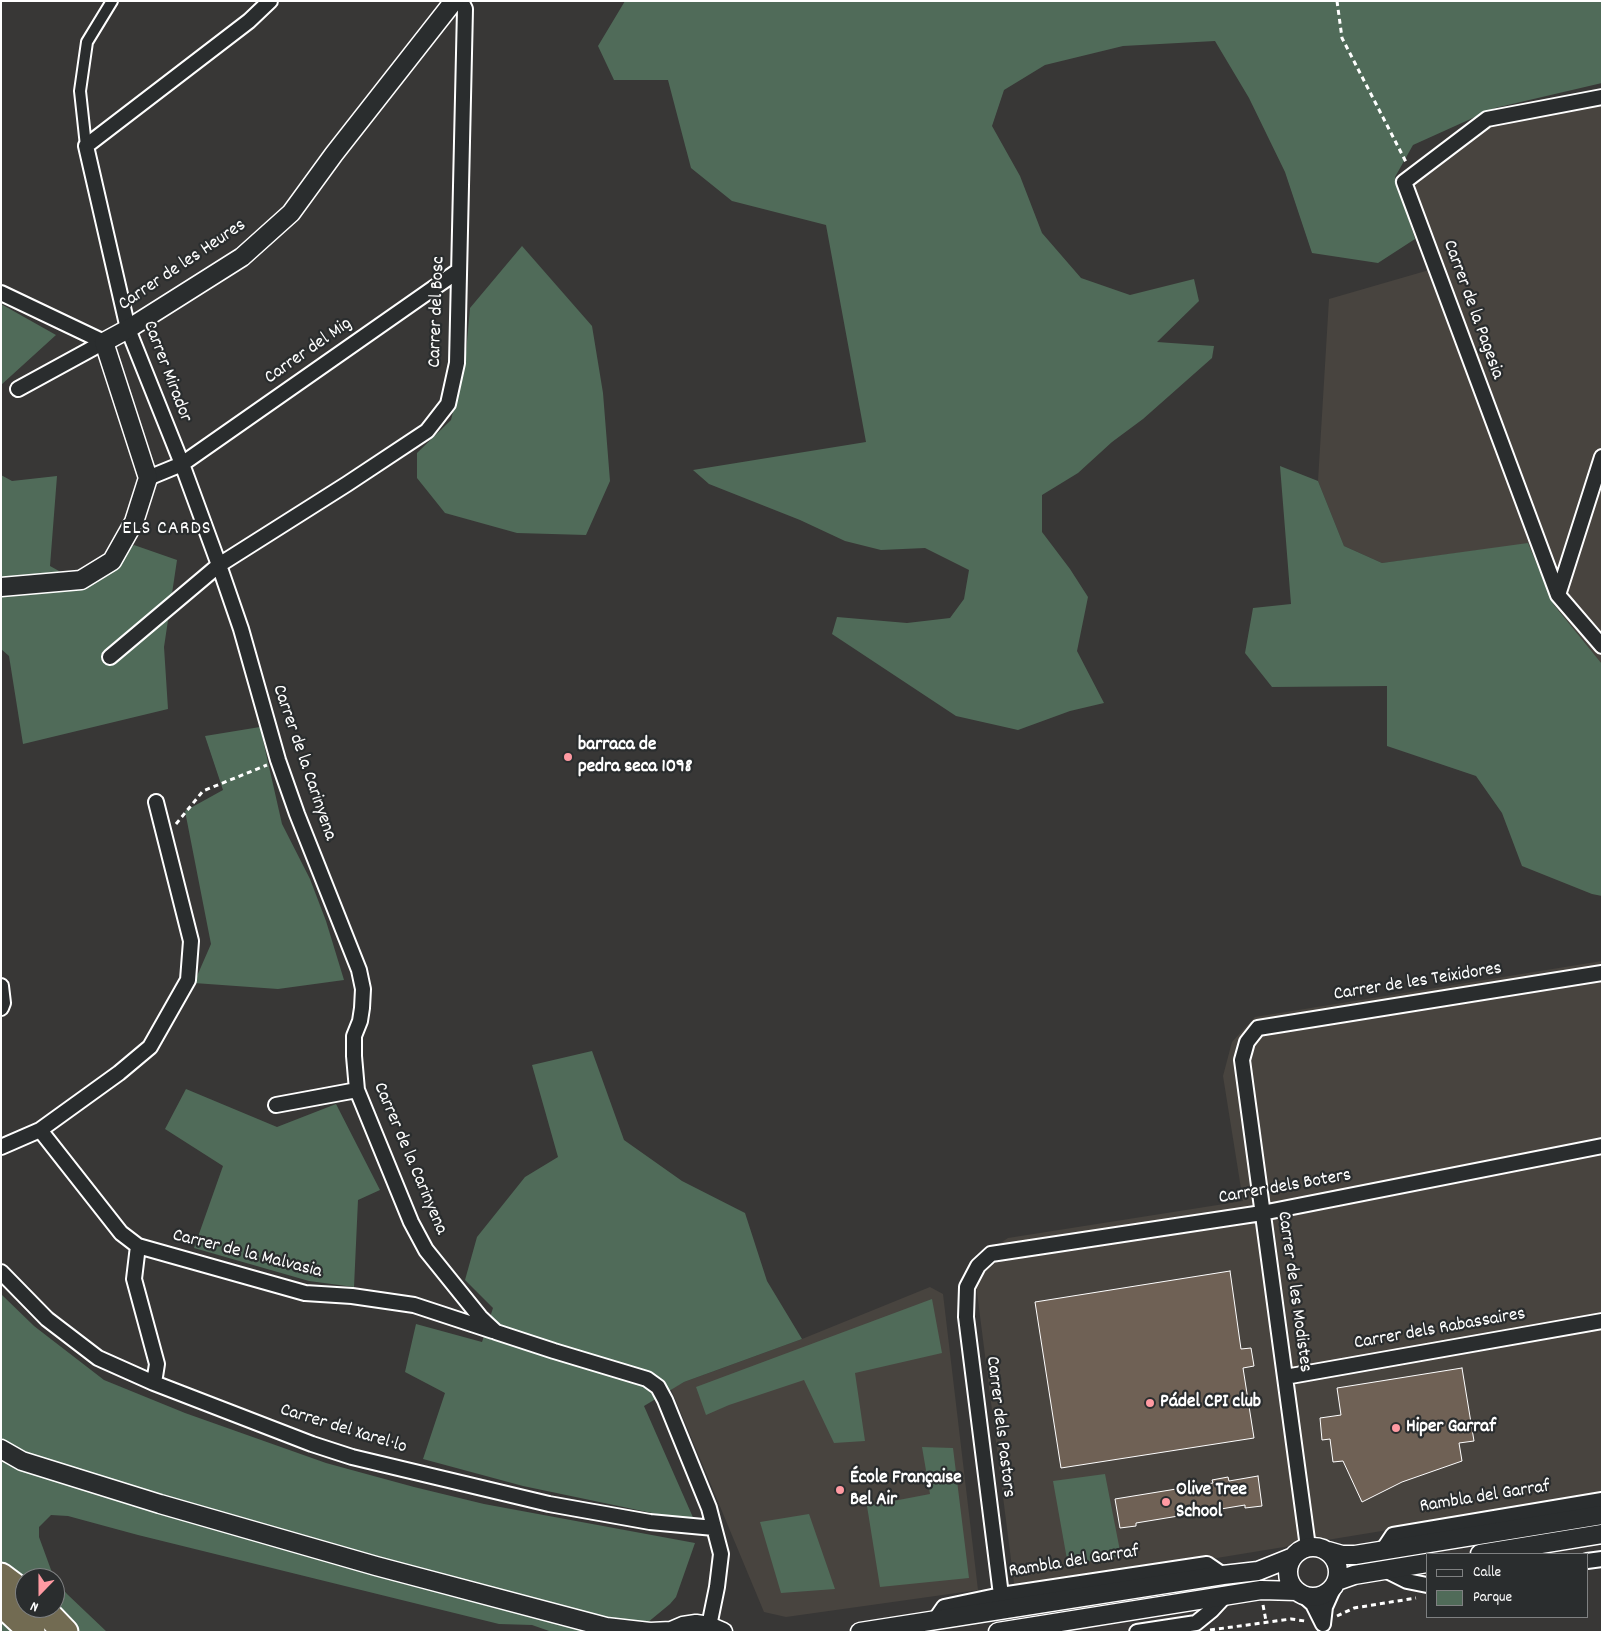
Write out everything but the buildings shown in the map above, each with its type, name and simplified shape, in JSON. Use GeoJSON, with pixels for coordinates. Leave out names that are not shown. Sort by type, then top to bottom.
{"type":"FeatureCollection","features":[{"type":"Feature","properties":{"kind":"highway"},"geometry":{"type":"LineString","coordinates":[[1,1576],[15,1586]]}},
{"type":"Feature","properties":{"kind":"highway"},"geometry":{"type":"LineString","coordinates":[[1,1603],[32,1632]]}},
{"type":"Feature","properties":{"kind":"highway"},"geometry":{"type":"LineString","coordinates":[[52,1618],[65,1632]]}},
{"type":"Feature","properties":{"kind":"street"},"geometry":{"type":"LineString","coordinates":[[86,146],[80,91],[87,42],[112,1]]}},
{"type":"Feature","properties":{"kind":"street"},"geometry":{"type":"LineString","coordinates":[[86,146],[249,21],[270,1]]}},
{"type":"Feature","properties":{"kind":"street","name":"Carrer de les Heures"},"geometry":{"type":"LineString","coordinates":[[18,389],[128,329],[242,257],[291,212],[454,1]]}},
{"type":"Feature","properties":{"kind":"street","name":"Carrer del Bosc"},"geometry":{"type":"LineString","coordinates":[[110,657],[219,566],[427,430],[448,404],[457,363],[465,9],[461,1]]}},
{"type":"Feature","properties":{"kind":"street"},"geometry":{"type":"LineString","coordinates":[[1413,175],[1487,119],[1602,96]]}},
{"type":"Feature","properties":{"kind":"street","name":"Carrer Mirador"},"geometry":{"type":"LineString","coordinates":[[86,146],[128,329],[182,464]]}},
{"type":"Feature","properties":{"kind":"street","name":"Carrer de la Pagesia"},"geometry":{"type":"LineString","coordinates":[[1413,175],[1404,182],[1558,595],[1602,646]]}},
{"type":"Feature","properties":{"kind":"street","name":"Carrer del Mig"},"geometry":{"type":"LineString","coordinates":[[148,478],[182,464],[458,271]]}},
{"type":"Feature","properties":{"kind":"street"},"geometry":{"type":"LineString","coordinates":[[1,293],[104,342],[148,478],[134,522],[112,561],[81,580],[1,587]]}},
{"type":"Feature","properties":{"kind":"street"},"geometry":{"type":"LineString","coordinates":[[1558,595],[1602,457]]}},
{"type":"Feature","properties":{"kind":"street","name":"Carrer de la Carinyena"},"geometry":{"type":"LineString","coordinates":[[182,464],[241,629],[278,760],[297,814],[359,970],[363,989],[360,1021],[354,1036],[357,1090],[411,1222],[426,1250],[480,1317],[496,1332],[554,1352],[647,1379],[658,1386],[700,1484],[709,1508],[721,1554],[717,1587],[716,1629]]}},
{"type":"Feature","properties":{"kind":"street"},"geometry":{"type":"LineString","coordinates":[[1,1147],[40,1130],[119,1073],[150,1047],[188,980],[191,941],[156,802]]}},
{"type":"Feature","properties":{"kind":"street","name":"Carrer de les Teixidores"},"geometry":{"type":"LineString","coordinates":[[1247,1042],[1258,1028],[1602,972]]}},
{"type":"Feature","properties":{"kind":"street"},"geometry":{"type":"LineString","coordinates":[[1,986],[3,1002],[1,1008]]}},
{"type":"Feature","properties":{"kind":"street","name":"Carrer de les Modistes"},"geometry":{"type":"LineString","coordinates":[[1247,1042],[1242,1060],[1308,1547]]}},
{"type":"Feature","properties":{"kind":"street"},"geometry":{"type":"LineString","coordinates":[[276,1105],[357,1090]]}},
{"type":"Feature","properties":{"kind":"street","name":"Carrer de la Malvasia"},"geometry":{"type":"LineString","coordinates":[[40,1130],[121,1234],[138,1246],[305,1293],[352,1296],[414,1305],[496,1332]]}},
{"type":"Feature","properties":{"kind":"street","name":"Carrer dels Boters"},"geometry":{"type":"LineString","coordinates":[[978,1266],[991,1254],[1262,1213],[1602,1146]]}},
{"type":"Feature","properties":{"kind":"street"},"geometry":{"type":"LineString","coordinates":[[138,1246],[134,1279],[157,1364],[154,1383]]}},
{"type":"Feature","properties":{"kind":"street","name":"Carrer dels Pastors"},"geometry":{"type":"LineString","coordinates":[[978,1266],[967,1287],[966,1317],[1001,1596]]}},
{"type":"Feature","properties":{"kind":"street","name":"Carrer del Xarel·lo"},"geometry":{"type":"LineString","coordinates":[[1,1272],[47,1319],[98,1358],[154,1383],[312,1444],[352,1456],[549,1504],[650,1522],[714,1528]]}},
{"type":"Feature","properties":{"kind":"street","name":"Carrer dels Rabassaires"},"geometry":{"type":"LineString","coordinates":[[1285,1377],[1602,1321]]}},
{"type":"Feature","properties":{"kind":"street"},"geometry":{"type":"LineString","coordinates":[[1,1448],[22,1461],[160,1504],[376,1566],[608,1629],[650,1632],[670,1631],[690,1625],[716,1629]]}},
{"type":"Feature","properties":{"kind":"street","name":"Rambla del Garraf"},"geometry":{"type":"LineString","coordinates":[[1383,1550],[1393,1535],[1602,1500]]}},
{"type":"Feature","properties":{"kind":"street","name":"Rambla del Garraf"},"geometry":{"type":"LineString","coordinates":[[1328,1551],[1342,1555],[1355,1555],[1602,1515]]}},
{"type":"Feature","properties":{"kind":"street"},"geometry":{"type":"LineString","coordinates":[[1486,1553],[1602,1534]]}},
{"type":"Feature","properties":{"kind":"street"},"geometry":{"type":"LineString","coordinates":[[1308,1547],[1320,1547],[1328,1551],[1336,1561],[1339,1570],[1325,1608],[1323,1624],[1313,1604],[1291,1584],[1288,1571],[1293,1557],[1308,1547]]}},
{"type":"Feature","properties":{"kind":"street","name":"Rambla del Garraf"},"geometry":{"type":"LineString","coordinates":[[860,1632],[1258,1571],[1293,1557]]}},
{"type":"Feature","properties":{"kind":"street"},"geometry":{"type":"LineString","coordinates":[[1588,1561],[1602,1559]]}},
{"type":"Feature","properties":{"kind":"street"},"geometry":{"type":"LineString","coordinates":[[998,1632],[1260,1590],[1300,1594],[1314,1598],[1323,1596],[1335,1585],[1354,1575],[1426,1563]]}},
{"type":"Feature","properties":{"kind":"street","name":"Rambla del Garraf"},"geometry":{"type":"LineString","coordinates":[[935,1620],[944,1607],[1001,1596],[1207,1564],[1223,1575]]}},
{"type":"Feature","properties":{"kind":"street"},"geometry":{"type":"LineString","coordinates":[[1384,1570],[1407,1581],[1426,1585]]}},
{"type":"Feature","properties":{"kind":"street"},"geometry":{"type":"LineString","coordinates":[[1137,1632],[1196,1624],[1225,1596]]}},
{"type":"Feature","properties":{"kind":"path"},"geometry":{"type":"LineString","coordinates":[[1337,1],[1342,38],[1413,175]]}},
{"type":"Feature","properties":{"kind":"path"},"geometry":{"type":"LineString","coordinates":[[165,838],[203,791],[278,760]]}},
{"type":"Feature","properties":{"kind":"shaded area"},"geometry":{"type":"Polygon","coordinates":[[[1602,103],[1602,664],[1554,605],[1528,544],[1382,563],[1344,546],[1318,481],[1329,299],[1443,266],[1412,183],[1490,124],[1602,103]]]}},
{"type":"Feature","properties":{"kind":"shaded area"},"geometry":{"type":"Polygon","coordinates":[[[1602,961],[1602,1495],[1015,1591],[973,1261],[1008,1238],[1243,1201],[1223,1076],[1232,1042],[1255,1017],[1602,961]]]}},
{"type":"Feature","properties":{"kind":"shaded area","name":"École Française Bel Air"},"geometry":{"type":"Polygon","coordinates":[[[930,1287],[943,1294],[978,1590],[786,1617],[764,1612],[671,1389],[684,1382],[802,1339],[930,1287]]]}},
{"type":"Feature","properties":{"kind":"green space"},"geometry":{"type":"Polygon","coordinates":[[[625,1],[1602,1],[1602,83],[1495,108],[1413,145],[1395,177],[1415,239],[1378,263],[1312,253],[1285,172],[1249,98],[1215,41],[1123,46],[1045,65],[1004,90],[992,126],[1020,176],[1042,233],[1081,278],[1130,295],[1194,279],[1199,301],[1157,342],[1214,346],[1212,358],[1143,419],[1112,442],[1078,473],[1042,495],[1042,532],[1088,597],[1077,651],[1104,703],[1070,711],[1018,730],[956,716],[832,634],[837,617],[907,623],[950,618],[964,599],[969,570],[925,548],[881,550],[845,541],[800,520],[709,484],[693,470],[866,442],[826,225],[732,201],[691,168],[668,80],[614,80],[598,46],[625,1]]]}},
{"type":"Feature","properties":{"kind":"green space"},"geometry":{"type":"Polygon","coordinates":[[[522,246],[592,326],[603,393],[610,481],[586,535],[517,533],[445,513],[417,478],[417,453],[451,420],[465,364],[470,308],[522,246]]]}},
{"type":"Feature","properties":{"kind":"green space"},"geometry":{"type":"Polygon","coordinates":[[[1,304],[56,335],[1,385],[1,304]]]}},
{"type":"Feature","properties":{"kind":"green space"},"geometry":{"type":"Polygon","coordinates":[[[1280,466],[1318,481],[1344,546],[1382,563],[1528,543],[1554,605],[1602,664],[1602,896],[1592,894],[1522,866],[1502,813],[1476,776],[1387,746],[1387,686],[1272,687],[1245,653],[1253,608],[1291,604],[1280,466]]]}},
{"type":"Feature","properties":{"kind":"green space"},"geometry":{"type":"Polygon","coordinates":[[[1,475],[12,481],[57,476],[50,566],[86,586],[134,545],[177,560],[164,647],[168,709],[23,744],[9,656],[1,649],[1,475]]]}},
{"type":"Feature","properties":{"kind":"green space"},"geometry":{"type":"Polygon","coordinates":[[[260,727],[282,824],[310,879],[326,921],[344,980],[278,989],[194,983],[211,944],[185,811],[223,790],[205,736],[260,727]]]}},
{"type":"Feature","properties":{"kind":"green space"},"geometry":{"type":"Polygon","coordinates":[[[592,1051],[624,1140],[682,1181],[745,1213],[767,1281],[802,1339],[684,1382],[644,1406],[695,1522],[523,1486],[423,1459],[445,1393],[405,1372],[416,1324],[482,1342],[493,1308],[465,1280],[477,1237],[525,1177],[558,1157],[532,1065],[592,1051]]]}},
{"type":"Feature","properties":{"kind":"green space"},"geometry":{"type":"Polygon","coordinates":[[[186,1089],[277,1127],[336,1104],[380,1190],[358,1200],[354,1287],[309,1281],[194,1248],[223,1166],[165,1129],[186,1089]]]}},
{"type":"Feature","properties":{"kind":"green space"},"geometry":{"type":"Polygon","coordinates":[[[1,1294],[34,1326],[104,1380],[185,1413],[326,1463],[414,1487],[484,1504],[695,1543],[676,1597],[647,1623],[640,1632],[552,1632],[532,1625],[499,1624],[68,1516],[51,1515],[39,1527],[39,1537],[50,1568],[15,1568],[15,1618],[65,1618],[65,1592],[107,1632],[1,1632],[1,1294]]]}},
{"type":"Feature","properties":{"kind":"green space"},"geometry":{"type":"Polygon","coordinates":[[[932,1299],[942,1353],[855,1373],[865,1441],[834,1443],[804,1380],[729,1405],[706,1415],[696,1387],[932,1299]]]}},
{"type":"Feature","properties":{"kind":"green space"},"geometry":{"type":"Polygon","coordinates":[[[922,1447],[953,1448],[969,1578],[880,1587],[867,1506],[930,1494],[922,1447]]]}},
{"type":"Feature","properties":{"kind":"green space"},"geometry":{"type":"Polygon","coordinates":[[[1105,1474],[1121,1556],[1068,1565],[1053,1481],[1105,1474]]]}},
{"type":"Feature","properties":{"kind":"green space"},"geometry":{"type":"Polygon","coordinates":[[[809,1514],[835,1589],[781,1593],[760,1522],[809,1514]]]}},
{"type":"Feature","properties":{"kind":"place","name":"barraca de pedra seca 1098"},"geometry":{"type":"Point","coordinates":[568,757]}},
{"type":"Feature","properties":{"kind":"place","name":"Pádel CPI club"},"geometry":{"type":"Point","coordinates":[1150,1403]}},
{"type":"Feature","properties":{"kind":"place","name":"Hiper Garraf"},"geometry":{"type":"Point","coordinates":[1396,1428]}},
{"type":"Feature","properties":{"kind":"place","name":"École Française Bel Air"},"geometry":{"type":"Point","coordinates":[840,1490]}},
{"type":"Feature","properties":{"kind":"place","name":"Olive Tree School"},"geometry":{"type":"Point","coordinates":[1166,1502]}},
{"type":"Feature","properties":{"kind":"district","name":"ELS CARDS"},"geometry":{"type":"Point","coordinates":[167,530]}}]}
